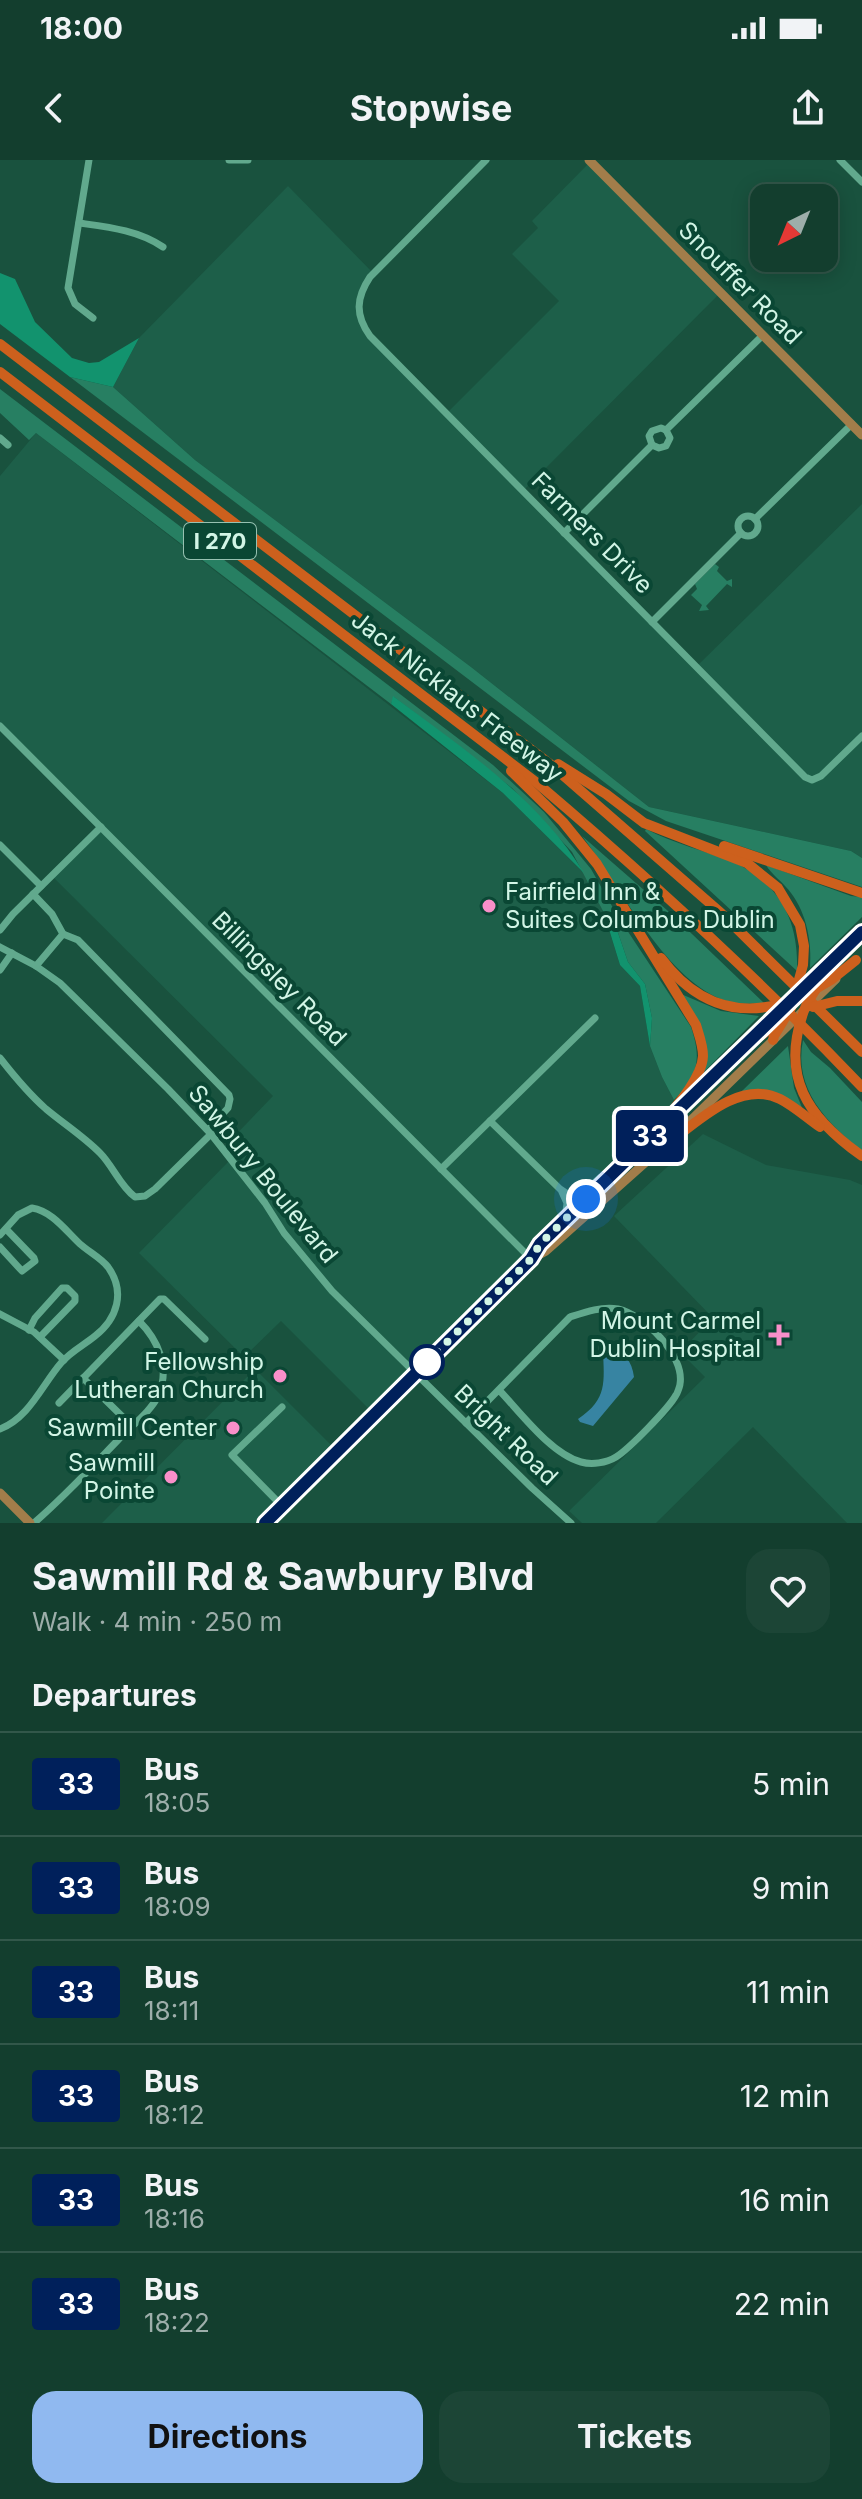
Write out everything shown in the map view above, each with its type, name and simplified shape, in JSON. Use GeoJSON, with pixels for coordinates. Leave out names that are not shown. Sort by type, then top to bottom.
{"type":"FeatureCollection","features":[{"type":"Feature","properties":{"kind":"highway","name":"Jack Nicklaus Freeway"},"geometry":{"type":"LineString","coordinates":[[0,344],[519,740],[721,913],[862,1052]]}},
{"type":"Feature","properties":{"kind":"highway","name":"Jack Nicklaus Freeway"},"geometry":{"type":"LineString","coordinates":[[0,372],[537,783],[632,864],[740,964],[862,1087]]}},
{"type":"Feature","properties":{"kind":"highway"},"geometry":{"type":"LineString","coordinates":[[441,709],[533,790],[597,864],[696,1025],[702,1042],[700,1071],[652,1135]]}},
{"type":"Feature","properties":{"kind":"highway"},"geometry":{"type":"LineString","coordinates":[[519,740],[606,794],[644,823],[747,863],[778,888],[800,925],[804,946],[803,965],[787,1016],[734,1056]]}},
{"type":"Feature","properties":{"kind":"highway"},"geometry":{"type":"LineString","coordinates":[[674,834],[701,839],[862,893]]}},
{"type":"Feature","properties":{"kind":"highway"},"geometry":{"type":"LineString","coordinates":[[627,912],[682,983],[716,1003],[735,1008],[763,1009],[812,992]]}},
{"type":"Feature","properties":{"kind":"highway"},"geometry":{"type":"LineString","coordinates":[[848,1146],[811,1110],[801,1091],[796,1074],[795,1044],[797,1027],[812,992],[859,958]]}},
{"type":"Feature","properties":{"kind":"highway"},"geometry":{"type":"LineString","coordinates":[[821,983],[824,969]]}},
{"type":"Feature","properties":{"kind":"highway"},"geometry":{"type":"LineString","coordinates":[[787,1016],[837,1001],[862,1001]]}},
{"type":"Feature","properties":{"kind":"highway"},"geometry":{"type":"LineString","coordinates":[[773,1040],[777,1026]]}},
{"type":"Feature","properties":{"kind":"highway"},"geometry":{"type":"LineString","coordinates":[[661,1149],[730,1098],[754,1092],[781,1099],[862,1156]]}},
{"type":"Feature","properties":{"kind":"main road","name":"Snouffer Road"},"geometry":{"type":"LineString","coordinates":[[589,160],[862,435]]}},
{"type":"Feature","properties":{"kind":"main road"},"geometry":{"type":"LineString","coordinates":[[824,969],[862,932]]}},
{"type":"Feature","properties":{"kind":"main road"},"geometry":{"type":"LineString","coordinates":[[777,1026],[793,1000],[821,983]]}},
{"type":"Feature","properties":{"kind":"main road"},"geometry":{"type":"LineString","coordinates":[[777,1026],[804,1010],[821,983]]}},
{"type":"Feature","properties":{"kind":"main road"},"geometry":{"type":"LineString","coordinates":[[531,1259],[546,1251],[661,1149],[773,1040]]}},
{"type":"Feature","properties":{"kind":"main road"},"geometry":{"type":"LineString","coordinates":[[265,1523],[531,1259],[540,1244],[734,1056]]}},
{"type":"Feature","properties":{"kind":"main road"},"geometry":{"type":"LineString","coordinates":[[0,1493],[32,1523]]}},
{"type":"Feature","properties":{"kind":"street"},"geometry":{"type":"LineString","coordinates":[[89,160],[68,288],[75,304],[93,318]]}},
{"type":"Feature","properties":{"kind":"street"},"geometry":{"type":"LineString","coordinates":[[229,160],[248,160]]}},
{"type":"Feature","properties":{"kind":"street","name":"Farmers Drive"},"geometry":{"type":"LineString","coordinates":[[486,160],[370,277],[362,289],[360,317],[370,336],[797,770],[812,780],[821,776],[862,736]]}},
{"type":"Feature","properties":{"kind":"street"},"geometry":{"type":"LineString","coordinates":[[840,160],[862,182]]}},
{"type":"Feature","properties":{"kind":"street"},"geometry":{"type":"LineString","coordinates":[[79,223],[124,229],[163,247]]}},
{"type":"Feature","properties":{"kind":"street"},"geometry":{"type":"LineString","coordinates":[[666,430],[763,335]]}},
{"type":"Feature","properties":{"kind":"street"},"geometry":{"type":"LineString","coordinates":[[755,519],[852,424]]}},
{"type":"Feature","properties":{"kind":"street"},"geometry":{"type":"LineString","coordinates":[[666,430],[670,438],[666,446],[659,448],[652,445],[649,436],[652,431],[666,430]]}},
{"type":"Feature","properties":{"kind":"street"},"geometry":{"type":"LineString","coordinates":[[0,438],[8,445]]}},
{"type":"Feature","properties":{"kind":"street"},"geometry":{"type":"LineString","coordinates":[[564,533],[652,445]]}},
{"type":"Feature","properties":{"kind":"street"},"geometry":{"type":"LineString","coordinates":[[746,516],[755,519],[758,526],[755,534],[748,536],[741,533],[738,524],[741,519],[746,516]]}},
{"type":"Feature","properties":{"kind":"street"},"geometry":{"type":"LineString","coordinates":[[652,622],[741,533]]}},
{"type":"Feature","properties":{"kind":"street","name":"Billingsley Road"},"geometry":{"type":"LineString","coordinates":[[0,726],[531,1259]]}},
{"type":"Feature","properties":{"kind":"street"},"geometry":{"type":"LineString","coordinates":[[0,930],[101,827]]}},
{"type":"Feature","properties":{"kind":"street"},"geometry":{"type":"LineString","coordinates":[[0,845],[41,886]]}},
{"type":"Feature","properties":{"kind":"street"},"geometry":{"type":"LineString","coordinates":[[0,1058],[43,1106],[81,1134],[103,1156],[135,1197],[145,1196],[155,1189],[210,1132],[230,1104],[229,1095],[78,940],[63,934],[52,914],[33,894]]}},
{"type":"Feature","properties":{"kind":"street"},"geometry":{"type":"LineString","coordinates":[[36,966],[63,934]]}},
{"type":"Feature","properties":{"kind":"street","name":"Sawbury Boulevard"},"geometry":{"type":"LineString","coordinates":[[0,947],[36,966],[80,1001],[210,1132],[265,1203],[284,1233],[332,1291],[414,1374]]}},
{"type":"Feature","properties":{"kind":"street"},"geometry":{"type":"LineString","coordinates":[[0,970],[12,953]]}},
{"type":"Feature","properties":{"kind":"street"},"geometry":{"type":"LineString","coordinates":[[441,1169],[595,1018]]}},
{"type":"Feature","properties":{"kind":"street"},"geometry":{"type":"LineString","coordinates":[[490,1121],[562,1192],[567,1203],[565,1220]]}},
{"type":"Feature","properties":{"kind":"street"},"geometry":{"type":"LineString","coordinates":[[562,1192],[578,1197],[601,1177],[612,1174]]}},
{"type":"Feature","properties":{"kind":"street"},"geometry":{"type":"LineString","coordinates":[[0,1247],[22,1271],[35,1261],[3,1232],[18,1215],[32,1208],[40,1209],[108,1266],[119,1293],[115,1313],[103,1330],[64,1360],[42,1392],[17,1419],[0,1429]]}},
{"type":"Feature","properties":{"kind":"street"},"geometry":{"type":"LineString","coordinates":[[29,1330],[35,1318],[62,1288],[67,1288],[75,1296],[75,1301],[40,1337]]}},
{"type":"Feature","properties":{"kind":"street"},"geometry":{"type":"LineString","coordinates":[[59,1403],[162,1299],[205,1339]]}},
{"type":"Feature","properties":{"kind":"street"},"geometry":{"type":"LineString","coordinates":[[466,1423],[570,1317],[588,1311],[608,1308],[635,1315],[670,1349],[681,1372],[676,1396],[618,1456],[597,1463],[583,1463],[556,1449],[499,1390]]}},
{"type":"Feature","properties":{"kind":"street"},"geometry":{"type":"LineString","coordinates":[[0,1314],[40,1337],[64,1360]]}},
{"type":"Feature","properties":{"kind":"street"},"geometry":{"type":"LineString","coordinates":[[32,1523],[58,1503],[159,1394],[164,1371],[159,1349],[139,1321]]}},
{"type":"Feature","properties":{"kind":"street","name":"Bright Road"},"geometry":{"type":"LineString","coordinates":[[414,1374],[571,1523]]}},
{"type":"Feature","properties":{"kind":"street"},"geometry":{"type":"LineString","coordinates":[[83,1378],[132,1426]]}},
{"type":"Feature","properties":{"kind":"street"},"geometry":{"type":"LineString","coordinates":[[282,1407],[232,1455],[282,1506]]}},
{"type":"Feature","properties":{"kind":"shaded area"},"geometry":{"type":"Polygon","coordinates":[[[591,161],[722,291],[523,491],[697,666],[862,504],[862,858],[851,851],[649,807],[471,667],[195,460],[113,387],[139,338],[288,186],[373,273],[364,283],[360,322],[448,412],[559,301],[512,254],[538,228],[532,221],[591,161]]]}},
{"type":"Feature","properties":{"kind":"shaded area"},"geometry":{"type":"Polygon","coordinates":[[[0,273],[15,279],[35,322],[72,358],[89,363],[99,362],[139,338],[113,387],[70,377],[0,324],[0,273]]]}},
{"type":"Feature","properties":{"kind":"shaded area"},"geometry":{"type":"Polygon","coordinates":[[[70,377],[113,387],[195,460],[471,667],[649,807],[851,851],[862,858],[862,887],[666,821],[629,801],[70,377]]]}},
{"type":"Feature","properties":{"kind":"shaded area"},"geometry":{"type":"Polygon","coordinates":[[[0,389],[493,765],[544,812],[591,869],[617,915],[691,1027],[696,1066],[688,1083],[674,1100],[650,1046],[652,1018],[645,984],[628,962],[614,921],[604,913],[572,852],[512,788],[394,697],[391,704],[36,433],[29,440],[0,413],[0,389]]]}},
{"type":"Feature","properties":{"kind":"shaded area"},"geometry":{"type":"Polygon","coordinates":[[[36,433],[503,793],[584,873],[604,913],[620,965],[640,986],[650,1046],[674,1100],[652,1135],[374,1414],[281,1321],[244,1357],[139,1253],[231,1159],[223,1148],[273,1096],[52,876],[100,827],[0,726],[0,476],[36,433]]]}},
{"type":"Feature","properties":{"kind":"shaded area"},"geometry":{"type":"Polygon","coordinates":[[[715,564],[719,567],[717,571],[727,581],[732,579],[732,587],[727,584],[706,606],[709,610],[699,611],[702,605],[691,595],[697,589],[695,584],[715,564]]]}},
{"type":"Feature","properties":{"kind":"shaded area"},"geometry":{"type":"Polygon","coordinates":[[[393,696],[472,755],[522,798],[566,846],[584,873],[503,793],[391,704],[393,696]]]}},
{"type":"Feature","properties":{"kind":"shaded area"},"geometry":{"type":"Polygon","coordinates":[[[645,831],[733,862],[763,881],[790,920],[797,953],[797,971],[645,831]]]}},
{"type":"Feature","properties":{"kind":"shaded area"},"geometry":{"type":"Polygon","coordinates":[[[582,836],[668,911],[764,1003],[747,1004],[721,999],[700,988],[680,971],[644,927],[582,836]]]}},
{"type":"Feature","properties":{"kind":"shaded area"},"geometry":{"type":"Polygon","coordinates":[[[766,865],[851,896],[862,897],[862,917],[810,968],[805,919],[791,893],[766,865]]]}},
{"type":"Feature","properties":{"kind":"shaded area"},"geometry":{"type":"Polygon","coordinates":[[[604,913],[614,921],[628,962],[645,984],[652,1018],[650,1046],[640,986],[620,965],[604,913]]]}},
{"type":"Feature","properties":{"kind":"shaded area"},"geometry":{"type":"Polygon","coordinates":[[[681,994],[721,1011],[759,1016],[704,1072],[704,1040],[698,1022],[681,994]]]}},
{"type":"Feature","properties":{"kind":"shaded area"},"geometry":{"type":"Polygon","coordinates":[[[803,1040],[811,1052],[862,1102],[862,1151],[825,1116],[808,1089],[801,1058],[803,1040]]]}},
{"type":"Feature","properties":{"kind":"shaded area"},"geometry":{"type":"Polygon","coordinates":[[[788,1046],[794,1088],[803,1110],[742,1091],[788,1046]]]}},
{"type":"Feature","properties":{"kind":"shaded area","name":"Mount Carmel Dublin Hospital"},"geometry":{"type":"Polygon","coordinates":[[[703,1134],[766,1165],[850,1180],[862,1185],[862,1523],[847,1523],[753,1427],[656,1523],[582,1523],[569,1511],[705,1377],[680,1352],[713,1318],[614,1216],[703,1134]]]}},
{"type":"Feature","properties":{"kind":"shaded area"},"geometry":{"type":"Polygon","coordinates":[[[255,1369],[337,1451],[265,1523],[102,1523],[255,1369]]]}},
{"type":"Feature","properties":{"kind":"water"},"geometry":{"type":"Polygon","coordinates":[[[608,1346],[626,1357],[634,1377],[593,1426],[578,1419],[588,1412],[599,1397],[603,1381],[603,1350],[608,1346]]]}},
{"type":"Feature","properties":{"kind":"bus line","name":"33"},"geometry":{"type":"LineString","coordinates":[[265,1523],[479,1312],[531,1259],[540,1244],[862,932]]}},
{"type":"Feature","properties":{"kind":"place","name":"Fairfield Inn & Suites Columbus Dublin"},"geometry":{"type":"Point","coordinates":[489,906]}},
{"type":"Feature","properties":{"kind":"place","name":"Mount Carmel Dublin Hospital"},"geometry":{"type":"Point","coordinates":[779,1335]}},
{"type":"Feature","properties":{"kind":"place","name":"Fellowship Lutheran Church"},"geometry":{"type":"Point","coordinates":[280,1376]}},
{"type":"Feature","properties":{"kind":"place","name":"Sawmill Center"},"geometry":{"type":"Point","coordinates":[233,1428]}},
{"type":"Feature","properties":{"kind":"place","name":"Sawmill Pointe"},"geometry":{"type":"Point","coordinates":[171,1477]}},
{"type":"Feature","properties":{"kind":"route"},"geometry":{"type":"LineString","coordinates":[[427,1362],[531,1259],[540,1244],[586,1199]]}}]}
